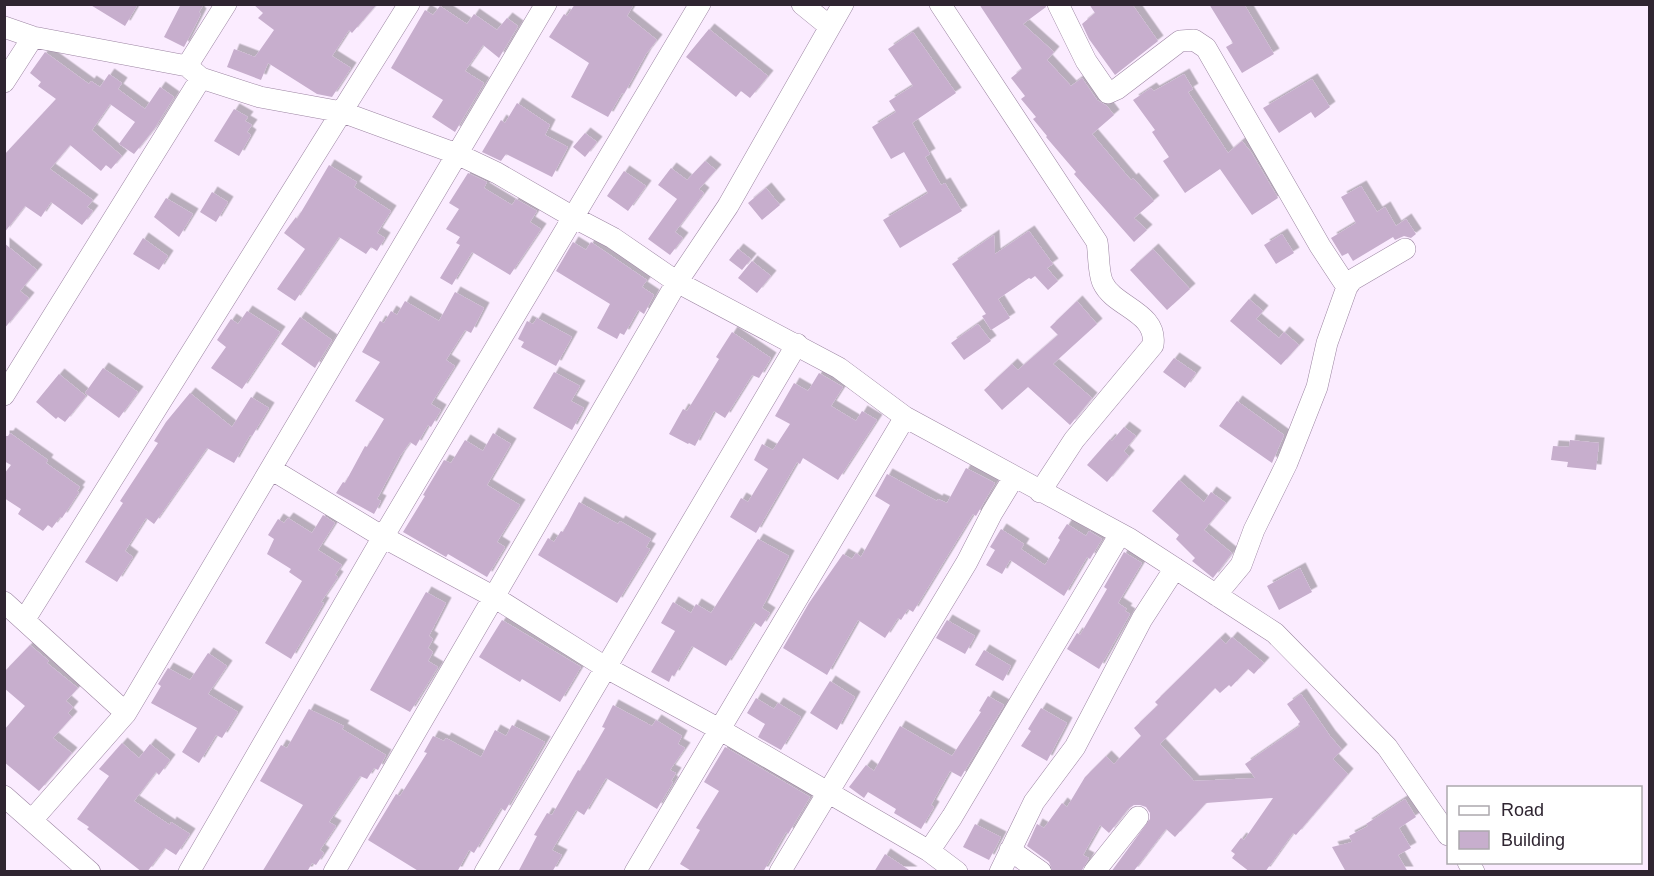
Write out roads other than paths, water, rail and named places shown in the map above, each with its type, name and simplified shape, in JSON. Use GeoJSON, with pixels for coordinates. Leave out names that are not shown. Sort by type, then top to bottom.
{"type":"FeatureCollection","features":[{"type":"Feature","properties":{"kind":"street"},"geometry":{"type":"LineString","coordinates":[[4,395],[194,72],[226,4]]}},
{"type":"Feature","properties":{"kind":"street"},"geometry":{"type":"LineString","coordinates":[[25,619],[409,4]]}},
{"type":"Feature","properties":{"kind":"street"},"geometry":{"type":"LineString","coordinates":[[32,820],[126,713],[546,4]]}},
{"type":"Feature","properties":{"kind":"street"},"geometry":{"type":"LineString","coordinates":[[189,872],[383,537],[700,4]]}},
{"type":"Feature","properties":{"kind":"street"},"geometry":{"type":"LineString","coordinates":[[802,4],[829,26]]}},
{"type":"Feature","properties":{"kind":"street"},"geometry":{"type":"LineString","coordinates":[[334,872],[677,282],[728,206],[843,4]]}},
{"type":"Feature","properties":{"kind":"street"},"geometry":{"type":"LineString","coordinates":[[940,4],[1097,242],[1102,283],[1148,323],[1154,335],[1153,345],[1074,440],[1040,492]]}},
{"type":"Feature","properties":{"kind":"street"},"geometry":{"type":"LineString","coordinates":[[1058,4],[1086,61],[1108,93],[1117,89],[1180,41],[1194,40],[1206,48],[1320,246],[1347,287]]}},
{"type":"Feature","properties":{"kind":"street"},"geometry":{"type":"LineString","coordinates":[[4,27],[33,37],[194,72],[260,97],[342,112],[457,154],[497,173],[573,218],[613,238],[677,282],[839,368],[905,417],[1120,534],[1275,633],[1387,747],[1447,832]]}},
{"type":"Feature","properties":{"kind":"street"},"geometry":{"type":"LineString","coordinates":[[4,82],[33,37]]}},
{"type":"Feature","properties":{"kind":"street"},"geometry":{"type":"LineString","coordinates":[[1216,595],[1241,565],[1254,530],[1287,463],[1317,387],[1327,344],[1347,287],[1352,280],[1405,249]]}},
{"type":"Feature","properties":{"kind":"street"},"geometry":{"type":"LineString","coordinates":[[485,872],[796,344]]}},
{"type":"Feature","properties":{"kind":"street"},"geometry":{"type":"LineString","coordinates":[[635,872],[905,417]]}},
{"type":"Feature","properties":{"kind":"street"},"geometry":{"type":"LineString","coordinates":[[271,469],[383,537],[494,597],[605,666],[719,729],[928,851],[957,872]]}},
{"type":"Feature","properties":{"kind":"street"},"geometry":{"type":"LineString","coordinates":[[780,872],[967,562],[992,513],[1014,477]]}},
{"type":"Feature","properties":{"kind":"street"},"geometry":{"type":"LineString","coordinates":[[928,851],[952,817],[1120,534]]}},
{"type":"Feature","properties":{"kind":"street"},"geometry":{"type":"LineString","coordinates":[[1000,872],[1034,802],[1075,747],[1142,619],[1175,568]]}},
{"type":"Feature","properties":{"kind":"street"},"geometry":{"type":"LineString","coordinates":[[4,602],[126,713]]}},
{"type":"Feature","properties":{"kind":"street"},"geometry":{"type":"LineString","coordinates":[[4,796],[90,872]]}},
{"type":"Feature","properties":{"kind":"street"},"geometry":{"type":"LineString","coordinates":[[1094,872],[1137,817]]}},
{"type":"Feature","properties":{"kind":"street"},"geometry":{"type":"LineString","coordinates":[[1010,850],[1041,872]]}}]}
